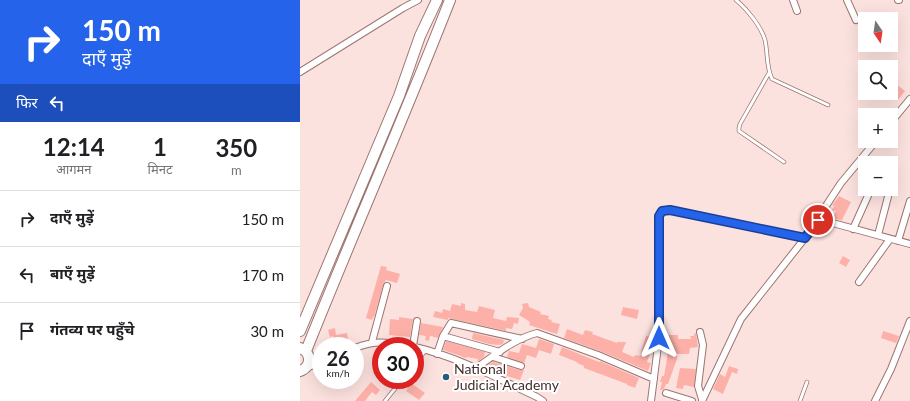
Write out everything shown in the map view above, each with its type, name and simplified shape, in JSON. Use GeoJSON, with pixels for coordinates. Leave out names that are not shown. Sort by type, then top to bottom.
{"type":"FeatureCollection","features":[{"type":"Feature","properties":{"kind":"main road"},"geometry":{"type":"LineString","coordinates":[[300,331],[399,96],[420,36],[437,0]]}},
{"type":"Feature","properties":{"kind":"main road"},"geometry":{"type":"LineString","coordinates":[[303,370],[310,361],[310,357],[303,349],[371,195],[411,100],[450,0]]}},
{"type":"Feature","properties":{"kind":"street"},"geometry":{"type":"LineString","coordinates":[[300,72],[418,0]]}},
{"type":"Feature","properties":{"kind":"street"},"geometry":{"type":"LineString","coordinates":[[793,0],[798,11]]}},
{"type":"Feature","properties":{"kind":"street"},"geometry":{"type":"LineString","coordinates":[[847,0],[856,20]]}},
{"type":"Feature","properties":{"kind":"street"},"geometry":{"type":"LineString","coordinates":[[898,114],[910,99]]}},
{"type":"Feature","properties":{"kind":"street"},"geometry":{"type":"LineString","coordinates":[[704,400],[741,319],[805,238],[841,183],[870,148]]}},
{"type":"Feature","properties":{"kind":"street"},"geometry":{"type":"LineString","coordinates":[[853,229],[867,196]]}},
{"type":"Feature","properties":{"kind":"street"},"geometry":{"type":"LineString","coordinates":[[878,235],[888,196]]}},
{"type":"Feature","properties":{"kind":"street"},"geometry":{"type":"LineString","coordinates":[[898,241],[910,201]]}},
{"type":"Feature","properties":{"kind":"street"},"geometry":{"type":"LineString","coordinates":[[651,401],[659,338],[659,216],[662,211],[670,210],[805,238]]}},
{"type":"Feature","properties":{"kind":"street"},"geometry":{"type":"LineString","coordinates":[[818,220],[910,244]]}},
{"type":"Feature","properties":{"kind":"street"},"geometry":{"type":"LineString","coordinates":[[859,282],[890,239]]}},
{"type":"Feature","properties":{"kind":"street"},"geometry":{"type":"LineString","coordinates":[[373,337],[387,286]]}},
{"type":"Feature","properties":{"kind":"street"},"geometry":{"type":"LineString","coordinates":[[875,401],[891,369],[910,321]]}},
{"type":"Feature","properties":{"kind":"street"},"geometry":{"type":"LineString","coordinates":[[415,337],[417,322]]}},
{"type":"Feature","properties":{"kind":"street"},"geometry":{"type":"LineString","coordinates":[[437,354],[451,323],[522,339]]}},
{"type":"Feature","properties":{"kind":"street"},"geometry":{"type":"LineString","coordinates":[[700,332],[703,345],[698,386],[704,400]]}},
{"type":"Feature","properties":{"kind":"street"},"geometry":{"type":"LineString","coordinates":[[476,368],[522,339],[537,333],[598,355],[654,379]]}},
{"type":"Feature","properties":{"kind":"street"},"geometry":{"type":"LineString","coordinates":[[444,336],[500,352]]}},
{"type":"Feature","properties":{"kind":"street"},"geometry":{"type":"LineString","coordinates":[[364,345],[372,342]]}},
{"type":"Feature","properties":{"kind":"street"},"geometry":{"type":"LineString","coordinates":[[426,350],[476,368],[536,399],[543,401]]}},
{"type":"Feature","properties":{"kind":"street"},"geometry":{"type":"LineString","coordinates":[[493,357],[521,366]]}},
{"type":"Feature","properties":{"kind":"street"},"geometry":{"type":"LineString","coordinates":[[666,392],[692,401]]}},
{"type":"Feature","properties":{"kind":"lane"},"geometry":{"type":"LineString","coordinates":[[736,0],[759,27],[765,40],[769,73],[772,79],[828,105]]}},
{"type":"Feature","properties":{"kind":"lane"},"geometry":{"type":"LineString","coordinates":[[769,73],[740,124],[739,131],[784,162]]}},
{"type":"Feature","properties":{"kind":"lane"},"geometry":{"type":"LineString","coordinates":[[800,401],[807,382]]}},
{"type":"Feature","properties":{"kind":"lane"},"geometry":{"type":"LineString","coordinates":[[385,401],[395,389]]}},
{"type":"Feature","properties":{"kind":"building"},"geometry":{"type":"Polygon","coordinates":[[[898,86],[905,91],[898,100],[898,86]]]}},
{"type":"Feature","properties":{"kind":"building"},"geometry":{"type":"Polygon","coordinates":[[[839,196],[851,202],[842,220],[843,221],[833,218],[836,211],[832,210],[834,206],[832,205],[839,196]]]}},
{"type":"Feature","properties":{"kind":"building"},"geometry":{"type":"Polygon","coordinates":[[[843,256],[850,260],[846,267],[839,263],[843,256]]]}},
{"type":"Feature","properties":{"kind":"building"},"geometry":{"type":"Polygon","coordinates":[[[381,266],[387,267],[386,270],[400,274],[397,283],[386,280],[384,283],[372,320],[366,318],[381,266]]]}},
{"type":"Feature","properties":{"kind":"building"},"geometry":{"type":"Polygon","coordinates":[[[461,303],[465,304],[465,310],[477,312],[479,306],[495,310],[493,318],[506,321],[507,317],[519,318],[518,324],[514,323],[512,329],[506,328],[506,331],[448,318],[448,320],[433,317],[435,311],[442,313],[443,309],[450,311],[452,304],[461,306],[461,303]]]}},
{"type":"Feature","properties":{"kind":"building"},"geometry":{"type":"Polygon","coordinates":[[[528,303],[529,307],[541,312],[540,314],[549,316],[548,319],[552,320],[551,322],[560,324],[557,334],[529,325],[530,322],[519,315],[523,308],[522,304],[528,303]]]}},
{"type":"Feature","properties":{"kind":"building"},"geometry":{"type":"Polygon","coordinates":[[[623,307],[639,310],[637,319],[621,315],[623,307]]]}},
{"type":"Feature","properties":{"kind":"building"},"geometry":{"type":"Polygon","coordinates":[[[399,317],[413,319],[410,337],[389,335],[390,319],[399,320],[399,317]]]}},
{"type":"Feature","properties":{"kind":"building"},"geometry":{"type":"Polygon","coordinates":[[[421,323],[443,327],[438,338],[430,336],[429,341],[425,340],[426,336],[419,335],[421,323]]]}},
{"type":"Feature","properties":{"kind":"building"},"geometry":{"type":"Polygon","coordinates":[[[335,328],[336,335],[347,333],[348,337],[330,337],[328,330],[335,328]]]}},
{"type":"Feature","properties":{"kind":"building"},"geometry":{"type":"Polygon","coordinates":[[[567,329],[583,335],[585,330],[593,332],[592,334],[617,343],[626,342],[622,352],[634,357],[635,355],[640,356],[646,336],[654,337],[653,351],[651,351],[647,362],[651,363],[648,371],[564,338],[567,329]]]}},
{"type":"Feature","properties":{"kind":"building"},"geometry":{"type":"Polygon","coordinates":[[[883,331],[899,336],[896,343],[881,338],[883,331]]]}},
{"type":"Feature","properties":{"kind":"building"},"geometry":{"type":"Polygon","coordinates":[[[473,333],[504,340],[503,344],[489,344],[472,339],[473,333]]]}},
{"type":"Feature","properties":{"kind":"building"},"geometry":{"type":"Polygon","coordinates":[[[696,333],[698,347],[690,348],[689,354],[677,354],[677,359],[668,384],[666,384],[664,389],[660,390],[662,382],[660,382],[662,376],[664,376],[667,359],[669,335],[678,335],[678,339],[691,339],[690,336],[694,336],[696,333]]]}},
{"type":"Feature","properties":{"kind":"building"},"geometry":{"type":"Polygon","coordinates":[[[539,339],[554,344],[551,354],[539,350],[536,358],[527,355],[524,363],[507,357],[509,351],[519,353],[522,344],[536,348],[539,339]]]}},
{"type":"Feature","properties":{"kind":"building"},"geometry":{"type":"Polygon","coordinates":[[[446,341],[485,352],[484,357],[477,362],[478,359],[462,357],[443,350],[446,341]]]}},
{"type":"Feature","properties":{"kind":"building"},"geometry":{"type":"Polygon","coordinates":[[[562,347],[600,361],[639,378],[635,388],[584,368],[584,366],[577,362],[559,355],[562,347]]]}},
{"type":"Feature","properties":{"kind":"building"},"geometry":{"type":"Polygon","coordinates":[[[493,362],[524,370],[520,380],[504,375],[503,376],[487,368],[493,362]]]}},
{"type":"Feature","properties":{"kind":"building"},"geometry":{"type":"Polygon","coordinates":[[[729,366],[738,369],[737,374],[732,372],[723,394],[713,389],[720,374],[725,377],[729,366]]]}},
{"type":"Feature","properties":{"kind":"building"},"geometry":{"type":"Polygon","coordinates":[[[680,368],[696,369],[694,387],[684,385],[683,389],[676,388],[680,368]]]}},
{"type":"Feature","properties":{"kind":"building"},"geometry":{"type":"Polygon","coordinates":[[[371,382],[372,389],[380,390],[376,395],[372,392],[365,401],[355,401],[371,382]]]}},
{"type":"Feature","properties":{"kind":"building"},"geometry":{"type":"Polygon","coordinates":[[[407,389],[419,389],[425,393],[419,400],[406,391],[407,389]]]}},
{"type":"Feature","properties":{"kind":"place","name":"National Judicial Academy"},"geometry":{"type":"Point","coordinates":[446,377]}},
{"type":"Feature","properties":{"kind":"route"},"geometry":{"type":"LineString","coordinates":[[659,338],[659,216],[662,211],[670,210],[805,238],[818,220]]}}]}
